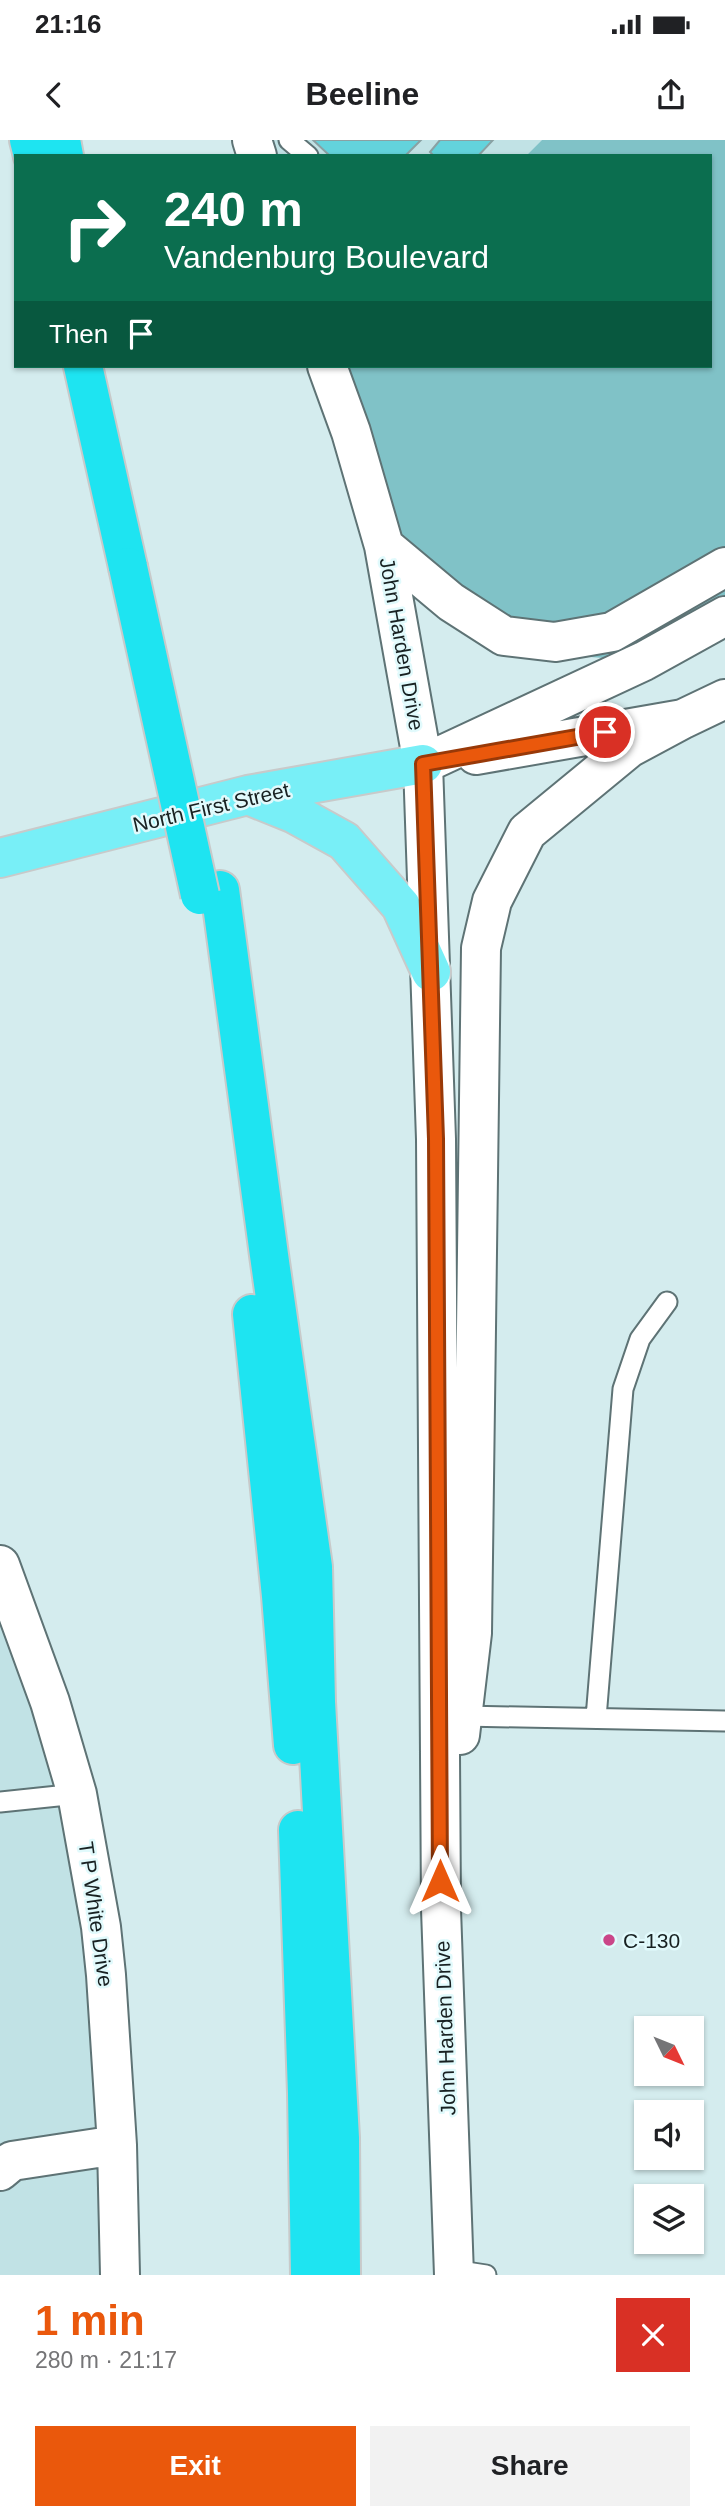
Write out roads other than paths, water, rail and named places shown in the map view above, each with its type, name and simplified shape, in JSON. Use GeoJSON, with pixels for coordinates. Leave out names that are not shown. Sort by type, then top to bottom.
{"type":"FeatureCollection","features":[{"type":"Feature","properties":{"kind":"highway"},"geometry":{"type":"LineString","coordinates":[[84,368],[138,565],[210,892],[269,1255],[313,1567],[316,1702],[340,2138],[341,2275]]}},
{"type":"Feature","properties":{"kind":"highway"},"geometry":{"type":"LineString","coordinates":[[108,368],[138,565]]}},
{"type":"Feature","properties":{"kind":"highway"},"geometry":{"type":"LineString","coordinates":[[210,892],[281,1596],[296,1796],[307,2093],[310,2275]]}},
{"type":"Feature","properties":{"kind":"main road","name":"John Harden Drive"},"geometry":{"type":"LineString","coordinates":[[328,368],[351,432],[384,546],[423,764],[436,1153],[441,1909],[465,2273]]}},
{"type":"Feature","properties":{"kind":"main road"},"geometry":{"type":"LineString","coordinates":[[384,546],[451,602],[504,636],[555,642],[611,632],[725,567]]}},
{"type":"Feature","properties":{"kind":"main road"},"geometry":{"type":"LineString","coordinates":[[423,764],[645,661],[725,616]]}},
{"type":"Feature","properties":{"kind":"main road"},"geometry":{"type":"LineString","coordinates":[[441,1909],[472,1633],[481,948],[492,901],[527,832],[629,748],[725,699]]}},
{"type":"Feature","properties":{"kind":"main road"},"geometry":{"type":"LineString","coordinates":[[423,764],[683,719]]}},
{"type":"Feature","properties":{"kind":"main road","name":"North First Street"},"geometry":{"type":"LineString","coordinates":[[2,859],[248,795],[423,764]]}},
{"type":"Feature","properties":{"kind":"main road"},"geometry":{"type":"LineString","coordinates":[[248,795],[295,814],[344,841],[401,906],[430,972]]}},
{"type":"Feature","properties":{"kind":"main road","name":"T P White Drive"},"geometry":{"type":"LineString","coordinates":[[0,1565],[50,1702],[77,1794],[101,1927],[117,2145],[120,2275]]}},
{"type":"Feature","properties":{"kind":"main road"},"geometry":{"type":"LineString","coordinates":[[0,2171],[12,2161],[117,2145]]}},
{"type":"Feature","properties":{"kind":"lane"},"geometry":{"type":"LineString","coordinates":[[289,140],[305,154]]}},
{"type":"Feature","properties":{"kind":"lane"},"geometry":{"type":"LineString","coordinates":[[596,1718],[623,1389],[640,1339],[667,1302]]}},
{"type":"Feature","properties":{"kind":"lane"},"geometry":{"type":"LineString","coordinates":[[463,1716],[725,1721]]}},
{"type":"Feature","properties":{"kind":"lane"},"geometry":{"type":"LineString","coordinates":[[0,1802],[77,1794]]}},
{"type":"Feature","properties":{"kind":"place","name":"C-130"},"geometry":{"type":"Point","coordinates":[609,1940]}}]}
